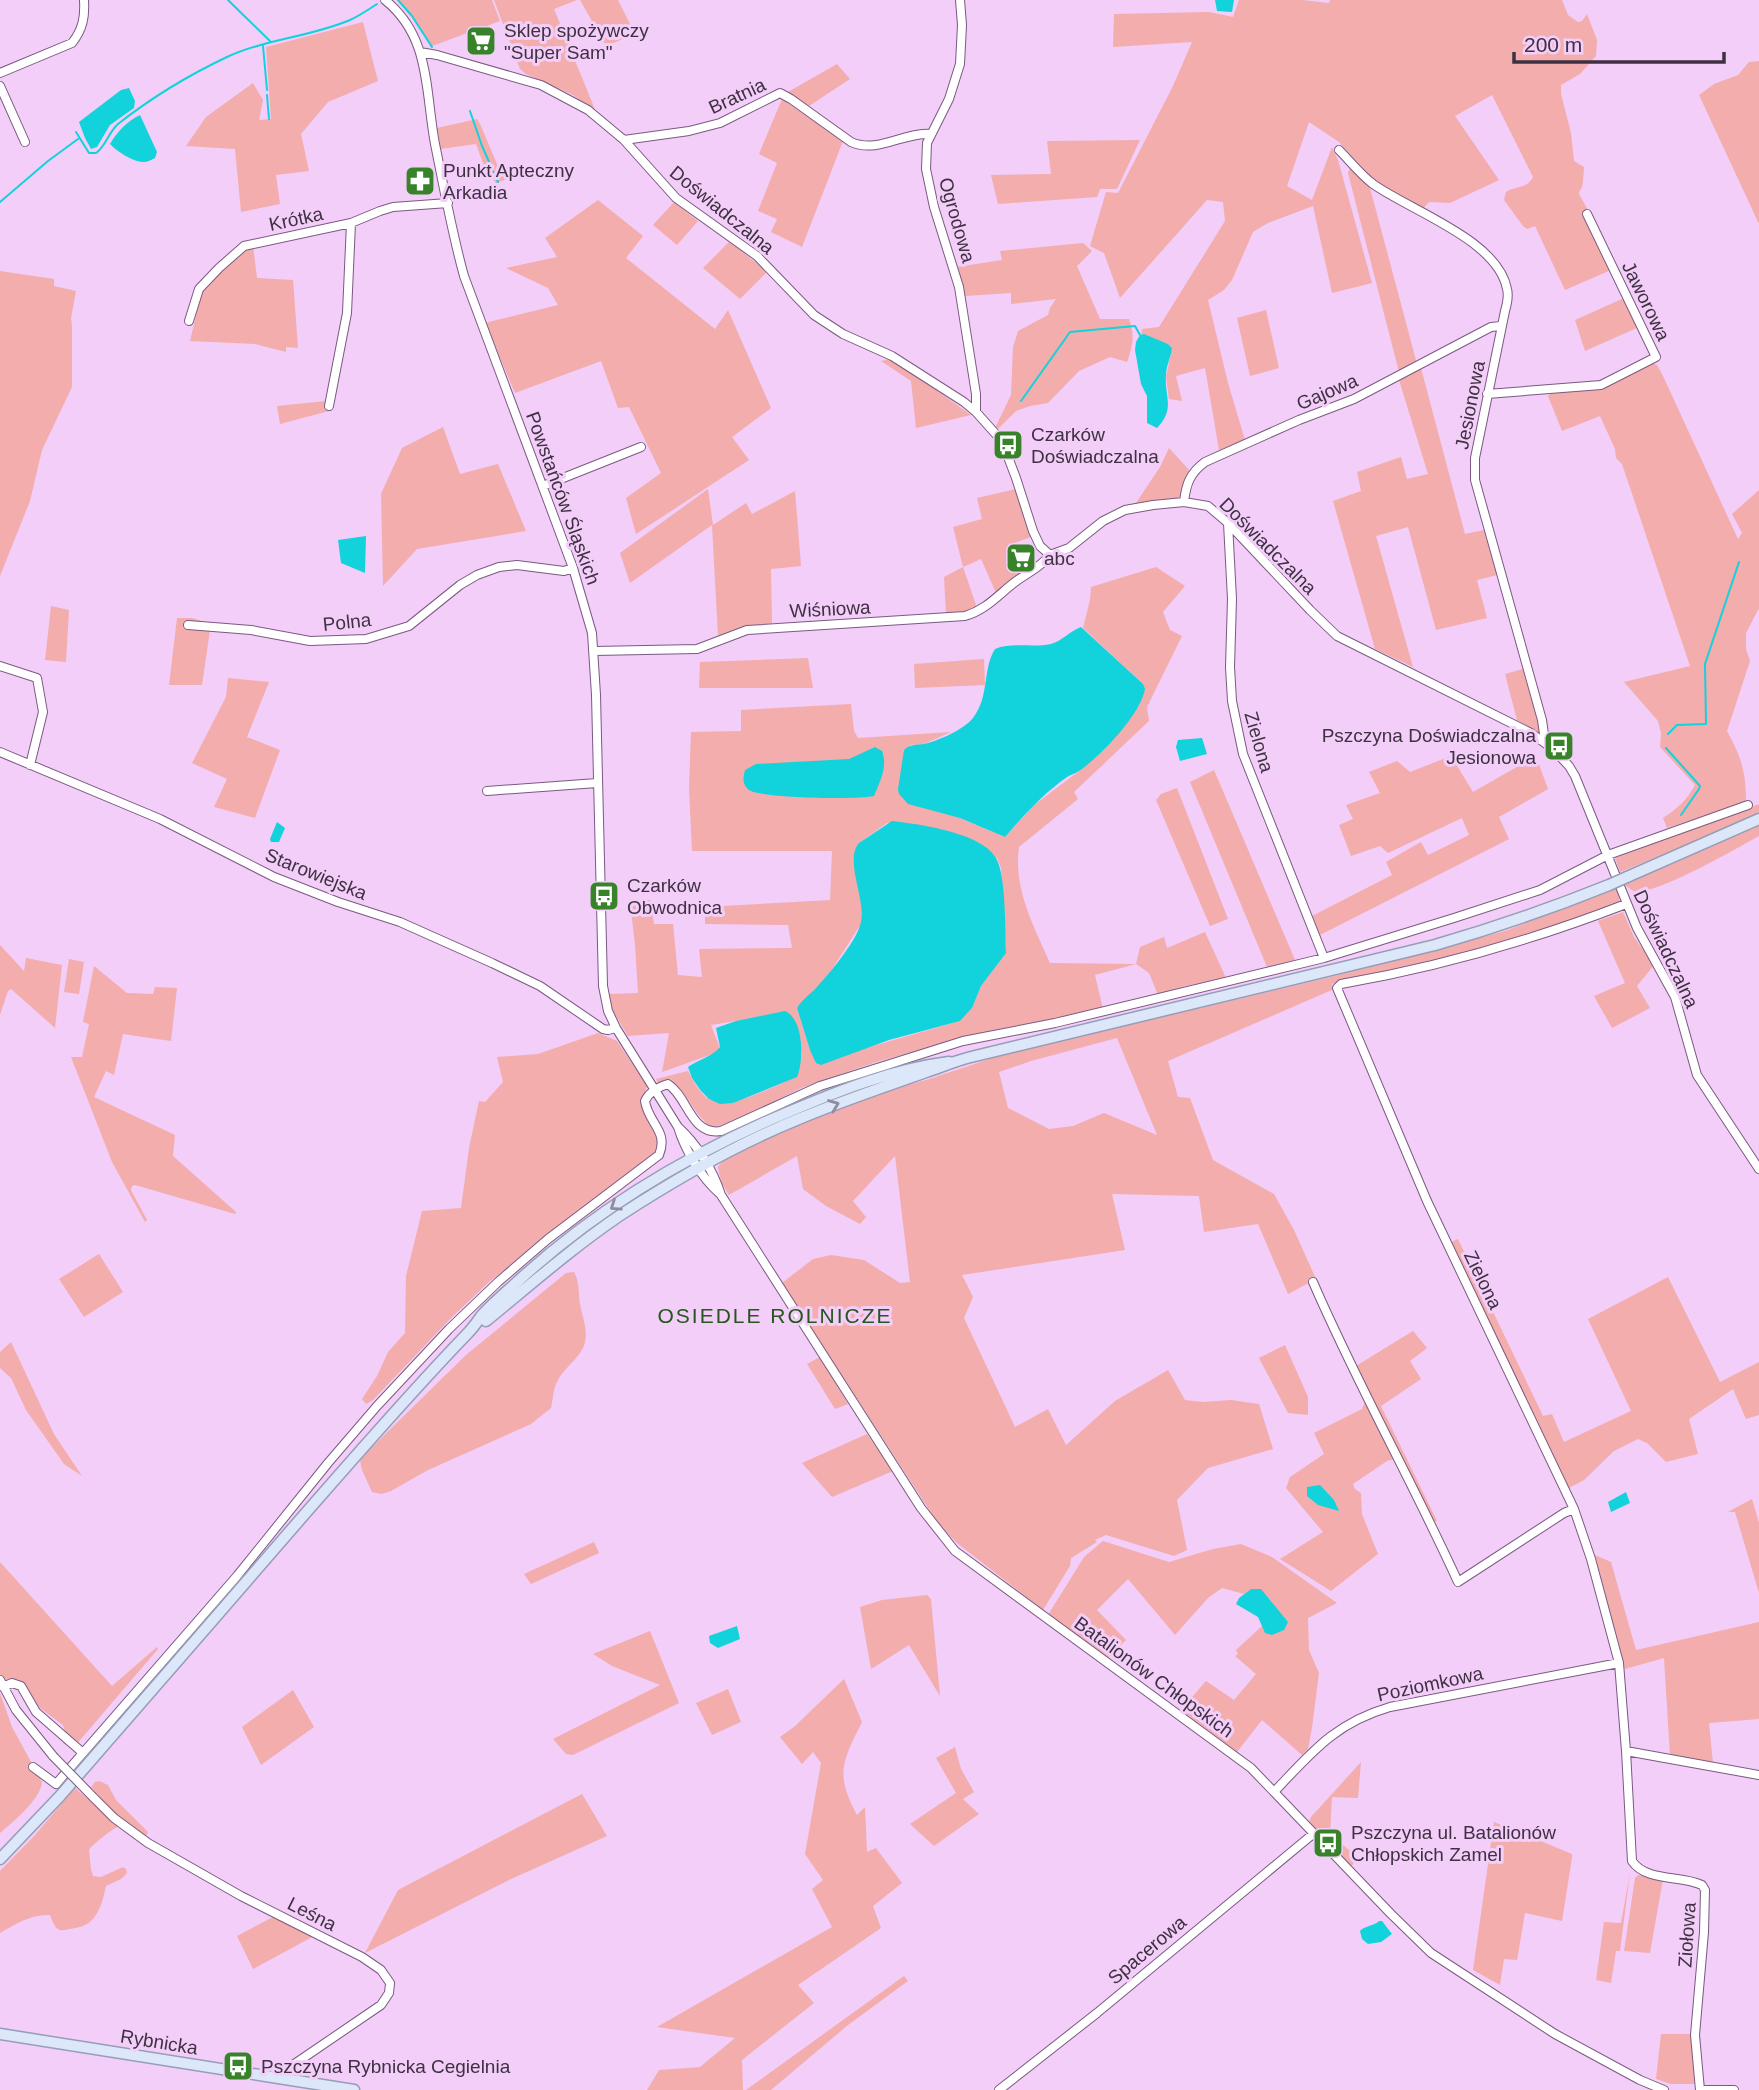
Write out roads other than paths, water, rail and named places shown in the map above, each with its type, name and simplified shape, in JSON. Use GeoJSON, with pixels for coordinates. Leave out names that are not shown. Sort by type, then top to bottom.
{"type":"FeatureCollection","features":[{"type":"Feature","properties":{"kind":"main road"},"geometry":{"type":"LineString","coordinates":[[0,1859],[60,1796],[407,1397],[471,1331],[583,1242],[700,1161],[799,1118],[949,1062],[1435,945],[1533,915],[1628,877],[1759,819]]}},
{"type":"Feature","properties":{"kind":"main road","name":"Rybnicka"},"geometry":{"type":"LineString","coordinates":[[0,2035],[354,2090]]}},
{"type":"Feature","properties":{"kind":"street"},"geometry":{"type":"LineString","coordinates":[[0,73],[72,43],[80,34],[84,0]]}},
{"type":"Feature","properties":{"kind":"street","name":"Powstańców Śląskich"},"geometry":{"type":"LineString","coordinates":[[385,0],[407,22],[420,52],[435,141],[464,276],[587,609],[594,651],[603,986],[608,1011],[616,1028]]}},
{"type":"Feature","properties":{"kind":"street","name":"Ogrodowa"},"geometry":{"type":"LineString","coordinates":[[960,0],[960,64],[949,99],[930,134],[926,156],[929,188],[959,287],[976,394],[976,412]]}},
{"type":"Feature","properties":{"kind":"street","name":"Doświadczalna"},"geometry":{"type":"LineString","coordinates":[[420,52],[541,85],[588,110],[624,140],[676,198],[707,222],[747,247],[814,315],[843,334],[892,356],[949,391],[976,412],[1002,441],[1033,531],[1040,546],[1050,555],[1069,548],[1114,514],[1138,507],[1184,502],[1208,506],[1228,523],[1337,636],[1545,741],[1575,776],[1626,904],[1675,997],[1697,1074],[1759,1169]]}},
{"type":"Feature","properties":{"kind":"street"},"geometry":{"type":"LineString","coordinates":[[0,86],[25,142]]}},
{"type":"Feature","properties":{"kind":"street","name":"Bratnia"},"geometry":{"type":"LineString","coordinates":[[624,140],[707,127],[732,118],[780,93],[858,145],[873,146],[930,134]]}},
{"type":"Feature","properties":{"kind":"street","name":"Jesionowa"},"geometry":{"type":"LineString","coordinates":[[1339,150],[1372,184],[1475,244],[1491,258],[1505,281],[1508,292],[1475,458],[1475,480],[1542,720],[1545,741]]}},
{"type":"Feature","properties":{"kind":"street","name":"Krótka"},"geometry":{"type":"LineString","coordinates":[[189,321],[200,289],[244,246],[351,223],[393,207],[448,203]]}},
{"type":"Feature","properties":{"kind":"street","name":"Jaworowa"},"geometry":{"type":"LineString","coordinates":[[1487,394],[1601,384],[1656,357],[1587,214]]}},
{"type":"Feature","properties":{"kind":"street"},"geometry":{"type":"LineString","coordinates":[[330,406],[347,313],[351,223]]}},
{"type":"Feature","properties":{"kind":"street","name":"Gajowa"},"geometry":{"type":"LineString","coordinates":[[1184,502],[1189,478],[1205,462],[1299,420],[1354,400],[1491,327],[1501,326]]}},
{"type":"Feature","properties":{"kind":"street"},"geometry":{"type":"LineString","coordinates":[[543,486],[640,447]]}},
{"type":"Feature","properties":{"kind":"street","name":"Zielona"},"geometry":{"type":"LineString","coordinates":[[1228,523],[1232,599],[1230,678],[1239,737],[1243,754],[1324,958]]}},
{"type":"Feature","properties":{"kind":"street","name":"Wiśniowa"},"geometry":{"type":"LineString","coordinates":[[594,651],[697,649],[747,630],[965,616],[992,602],[1045,562],[1050,555]]}},
{"type":"Feature","properties":{"kind":"street","name":"Polna"},"geometry":{"type":"LineString","coordinates":[[188,625],[251,630],[310,641],[366,639],[410,625],[460,585],[499,567],[517,565],[564,571],[573,568]]}},
{"type":"Feature","properties":{"kind":"street"},"geometry":{"type":"LineString","coordinates":[[0,666],[37,678],[43,712],[30,765]]}},
{"type":"Feature","properties":{"kind":"street","name":"Starowiejska"},"geometry":{"type":"LineString","coordinates":[[0,752],[150,815],[274,877],[400,922],[467,952],[540,986],[603,1029],[616,1028]]}},
{"type":"Feature","properties":{"kind":"street"},"geometry":{"type":"LineString","coordinates":[[487,791],[597,783]]}},
{"type":"Feature","properties":{"kind":"street"},"geometry":{"type":"LineString","coordinates":[[33,1767],[56,1784],[237,1576],[328,1462],[449,1329],[548,1238],[659,1155],[662,1136],[645,1101],[649,1094],[663,1085],[672,1086],[698,1124],[716,1132],[820,1086],[962,1041],[1055,1023],[1324,958],[1454,918],[1540,890],[1608,855],[1748,805]]}},
{"type":"Feature","properties":{"kind":"street","name":"Zielona"},"geometry":{"type":"LineString","coordinates":[[1626,904],[1496,950],[1426,968],[1341,984],[1336,988],[1427,1201],[1574,1509],[1591,1559],[1619,1663],[1626,1751]]}},
{"type":"Feature","properties":{"kind":"street","name":"Batalionów Chłopskich"},"geometry":{"type":"LineString","coordinates":[[616,1028],[678,1127],[687,1135],[712,1187],[721,1195],[921,1508],[945,1540],[978,1569],[1230,1752],[1274,1792],[1431,1953],[1555,2034],[1664,2090]]}},
{"type":"Feature","properties":{"kind":"street"},"geometry":{"type":"LineString","coordinates":[[1313,1282],[1371,1408],[1394,1449],[1458,1582],[1546,1524],[1574,1509]]}},
{"type":"Feature","properties":{"kind":"street","name":"Poziomkowa"},"geometry":{"type":"LineString","coordinates":[[1274,1792],[1327,1738],[1369,1713],[1619,1663]]}},
{"type":"Feature","properties":{"kind":"street"},"geometry":{"type":"LineString","coordinates":[[2,1683],[22,1686],[36,1712],[83,1753]]}},
{"type":"Feature","properties":{"kind":"street","name":"Leśna"},"geometry":{"type":"LineString","coordinates":[[2,1683],[25,1723],[53,1756],[114,1818],[148,1843],[217,1883],[362,1957],[381,1970],[390,1983],[389,1993],[381,2005],[290,2067],[284,2079]]}},
{"type":"Feature","properties":{"kind":"street"},"geometry":{"type":"LineString","coordinates":[[1626,1751],[1759,1774]]}},
{"type":"Feature","properties":{"kind":"street","name":"Ziołowa"},"geometry":{"type":"LineString","coordinates":[[1626,1751],[1632,1861],[1636,1868],[1646,1873],[1694,1881],[1705,1890],[1695,2035],[1701,2090]]}},
{"type":"Feature","properties":{"kind":"street","name":"Spacerowa"},"geometry":{"type":"LineString","coordinates":[[999,2090],[1097,2013],[1313,1833]]}},
{"type":"Feature","properties":{"kind":"street"},"geometry":{"type":"LineString","coordinates":[[1701,2090],[1734,2090]]}},
{"type":"Feature","properties":{"kind":"waterway"},"geometry":{"type":"LineString","coordinates":[[228,0],[270,41]]}},
{"type":"Feature","properties":{"kind":"waterway"},"geometry":{"type":"LineString","coordinates":[[398,0],[432,47]]}},
{"type":"Feature","properties":{"kind":"waterway"},"geometry":{"type":"LineString","coordinates":[[76,132],[89,153],[96,153],[118,124],[199,71],[257,46],[335,26],[377,4]]}},
{"type":"Feature","properties":{"kind":"waterway"},"geometry":{"type":"LineString","coordinates":[[263,46],[267,90]]}},
{"type":"Feature","properties":{"kind":"waterway"},"geometry":{"type":"LineString","coordinates":[[267,95],[269,119]]}},
{"type":"Feature","properties":{"kind":"waterway"},"geometry":{"type":"LineString","coordinates":[[470,111],[498,182]]}},
{"type":"Feature","properties":{"kind":"waterway"},"geometry":{"type":"LineString","coordinates":[[0,202],[78,139]]}},
{"type":"Feature","properties":{"kind":"waterway"},"geometry":{"type":"LineString","coordinates":[[1021,401],[1070,332],[1135,326],[1140,335]]}},
{"type":"Feature","properties":{"kind":"waterway"},"geometry":{"type":"LineString","coordinates":[[1668,734],[1677,725],[1706,724],[1705,664],[1739,562]]}},
{"type":"Feature","properties":{"kind":"waterway"},"geometry":{"type":"LineString","coordinates":[[1666,748],[1700,786],[1681,815]]}},
{"type":"Feature","properties":{"kind":"place","name":"Sklep spożywczy \"Super Sam\""},"geometry":{"type":"Point","coordinates":[481,41]}},
{"type":"Feature","properties":{"kind":"place","name":"Punkt Apteczny Arkadia"},"geometry":{"type":"Point","coordinates":[420,181]}},
{"type":"Feature","properties":{"kind":"place","name":"Czarków Doświadczalna"},"geometry":{"type":"Point","coordinates":[1008,445]}},
{"type":"Feature","properties":{"kind":"place","name":"abc"},"geometry":{"type":"Point","coordinates":[1021,558]}},
{"type":"Feature","properties":{"kind":"place","name":"Pszczyna Doświadczalna Jesionowa"},"geometry":{"type":"Point","coordinates":[1559,746]}},
{"type":"Feature","properties":{"kind":"place","name":"Czarków Obwodnica"},"geometry":{"type":"Point","coordinates":[604,896]}},
{"type":"Feature","properties":{"kind":"place","name":"Pszczyna ul. Batalionów Chłopskich Zamel"},"geometry":{"type":"Point","coordinates":[1328,1843]}},
{"type":"Feature","properties":{"kind":"place","name":"Pszczyna Rybnicka Cegielnia"},"geometry":{"type":"Point","coordinates":[238,2066]}},
{"type":"Feature","properties":{"kind":"district","name":"OSIEDLE ROLNICZE"},"geometry":{"type":"Point","coordinates":[775,1315]}}]}
